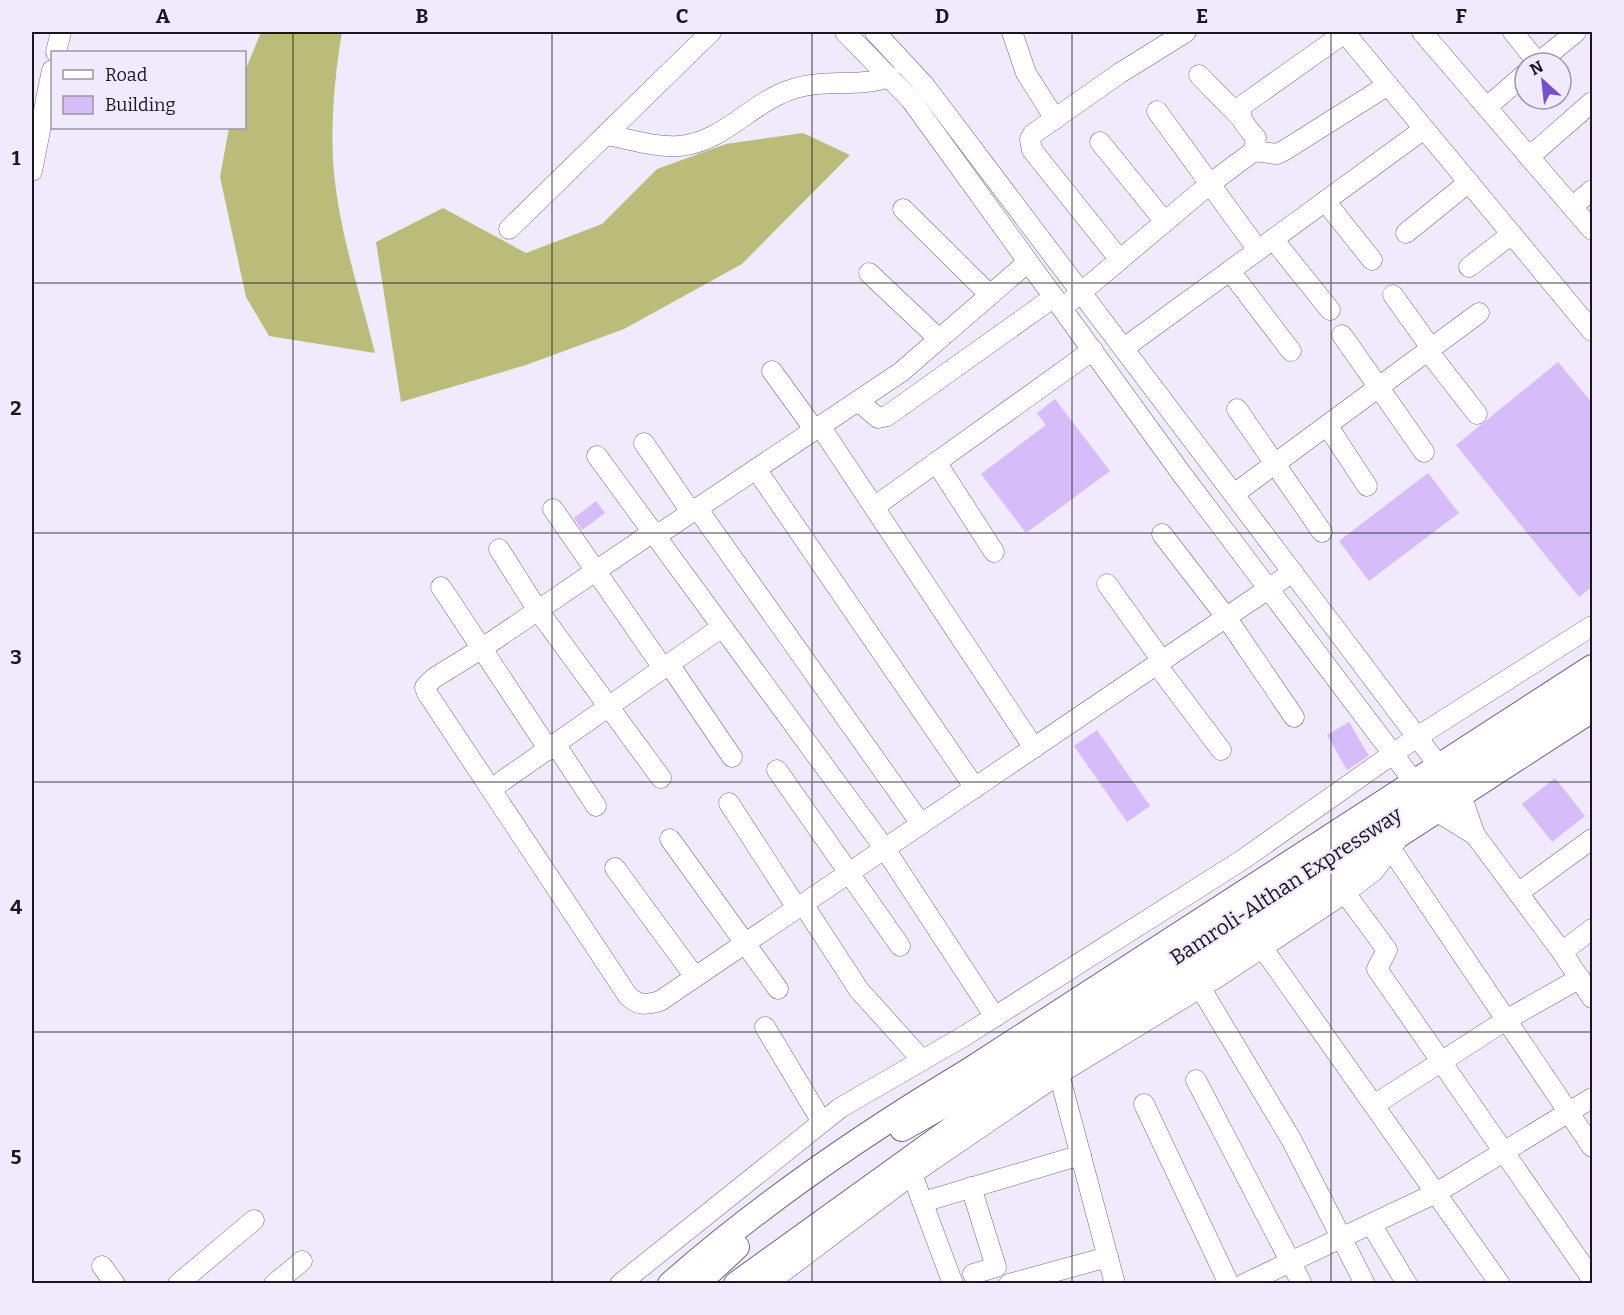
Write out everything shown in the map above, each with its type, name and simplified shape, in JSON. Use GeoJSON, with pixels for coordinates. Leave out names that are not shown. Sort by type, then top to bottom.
{"type":"FeatureCollection","features":[{"type":"Feature","properties":{"kind":"main road"},"geometry":{"type":"LineString","coordinates":[[736,1284],[985,1104],[1396,841],[1425,796],[1449,780],[1593,667]]}},
{"type":"Feature","properties":{"kind":"main road"},"geometry":{"type":"LineString","coordinates":[[670,1284],[734,1230],[877,1125],[1425,796],[1593,688]]}},
{"type":"Feature","properties":{"kind":"main road"},"geometry":{"type":"LineString","coordinates":[[1449,780],[1593,710]]}},
{"type":"Feature","properties":{"kind":"main road","name":"Bamroli-Althan Expressway"},"geometry":{"type":"LineString","coordinates":[[985,1104],[1425,796]]}},
{"type":"Feature","properties":{"kind":"main road"},"geometry":{"type":"LineString","coordinates":[[697,1284],[741,1243],[890,1136],[985,1104]]}},
{"type":"Feature","properties":{"kind":"main road"},"geometry":{"type":"LineString","coordinates":[[707,1284],[903,1149],[985,1104]]}},
{"type":"Feature","properties":{"kind":"street"},"geometry":{"type":"LineString","coordinates":[[56,51],[60,32]]}},
{"type":"Feature","properties":{"kind":"street"},"geometry":{"type":"LineString","coordinates":[[509,230],[711,32]]}},
{"type":"Feature","properties":{"kind":"street"},"geometry":{"type":"LineString","coordinates":[[845,32],[908,84],[1082,292],[1449,780],[1475,835],[1562,951],[1593,999]]}},
{"type":"Feature","properties":{"kind":"street"},"geometry":{"type":"LineString","coordinates":[[875,32],[1028,262],[1269,589],[1425,796],[1475,835]]}},
{"type":"Feature","properties":{"kind":"street"},"geometry":{"type":"LineString","coordinates":[[1012,32],[1029,80],[1055,119]]}},
{"type":"Feature","properties":{"kind":"street"},"geometry":{"type":"LineString","coordinates":[[1120,260],[1030,144],[1033,134],[1186,32]]}},
{"type":"Feature","properties":{"kind":"street"},"geometry":{"type":"LineString","coordinates":[[1422,32],[1593,230]]}},
{"type":"Feature","properties":{"kind":"street"},"geometry":{"type":"LineString","coordinates":[[1513,32],[1528,51]]}},
{"type":"Feature","properties":{"kind":"street"},"geometry":{"type":"LineString","coordinates":[[1553,51],[1576,32]]}},
{"type":"Feature","properties":{"kind":"street"},"geometry":{"type":"LineString","coordinates":[[1241,118],[1240,111],[1243,105],[1341,33],[1388,85],[1593,331]]}},
{"type":"Feature","properties":{"kind":"street"},"geometry":{"type":"LineString","coordinates":[[32,171],[51,75]]}},
{"type":"Feature","properties":{"kind":"street"},"geometry":{"type":"LineString","coordinates":[[1199,75],[1241,118],[1256,138],[1254,151]]}},
{"type":"Feature","properties":{"kind":"street"},"geometry":{"type":"LineString","coordinates":[[606,135],[677,146],[696,144],[790,90],[816,84],[877,81],[908,84]]}},
{"type":"Feature","properties":{"kind":"street"},"geometry":{"type":"LineString","coordinates":[[1486,107],[1513,84]]}},
{"type":"Feature","properties":{"kind":"street"},"geometry":{"type":"LineString","coordinates":[[858,400],[872,416],[878,418],[887,416],[1058,303],[1082,292],[1211,183],[1254,151],[1277,154],[1388,85]]}},
{"type":"Feature","properties":{"kind":"street"},"geometry":{"type":"LineString","coordinates":[[1530,157],[1593,102]]}},
{"type":"Feature","properties":{"kind":"street"},"geometry":{"type":"LineString","coordinates":[[1157,111],[1211,183],[1265,245],[1330,310]]}},
{"type":"Feature","properties":{"kind":"street"},"geometry":{"type":"LineString","coordinates":[[1124,348],[1424,129]]}},
{"type":"Feature","properties":{"kind":"street"},"geometry":{"type":"LineString","coordinates":[[1100,142],[1165,222]]}},
{"type":"Feature","properties":{"kind":"street"},"geometry":{"type":"LineString","coordinates":[[1406,233],[1469,182]]}},
{"type":"Feature","properties":{"kind":"street"},"geometry":{"type":"LineString","coordinates":[[1572,207],[1593,190]]}},
{"type":"Feature","properties":{"kind":"street"},"geometry":{"type":"LineString","coordinates":[[1325,201],[1372,260]]}},
{"type":"Feature","properties":{"kind":"street"},"geometry":{"type":"LineString","coordinates":[[903,209],[990,295]]}},
{"type":"Feature","properties":{"kind":"street"},"geometry":{"type":"LineString","coordinates":[[1469,267],[1512,234]]}},
{"type":"Feature","properties":{"kind":"street"},"geometry":{"type":"LineString","coordinates":[[1028,262],[901,372],[694,510],[595,570],[482,649],[434,678],[425,687],[628,996],[636,1003],[647,1005],[660,1001],[1293,572]]}},
{"type":"Feature","properties":{"kind":"street"},"geometry":{"type":"LineString","coordinates":[[1230,271],[1291,351]]}},
{"type":"Feature","properties":{"kind":"street"},"geometry":{"type":"LineString","coordinates":[[869,273],[939,339]]}},
{"type":"Feature","properties":{"kind":"street"},"geometry":{"type":"LineString","coordinates":[[1393,295],[1477,414]]}},
{"type":"Feature","properties":{"kind":"street"},"geometry":{"type":"LineString","coordinates":[[1234,494],[1479,313]]}},
{"type":"Feature","properties":{"kind":"street"},"geometry":{"type":"LineString","coordinates":[[1342,335],[1424,452]]}},
{"type":"Feature","properties":{"kind":"street"},"geometry":{"type":"LineString","coordinates":[[873,507],[1093,350]]}},
{"type":"Feature","properties":{"kind":"street"},"geometry":{"type":"LineString","coordinates":[[772,371],[817,428],[873,507],[1034,748]]}},
{"type":"Feature","properties":{"kind":"street"},"geometry":{"type":"LineString","coordinates":[[1237,410],[1322,532]]}},
{"type":"Feature","properties":{"kind":"street"},"geometry":{"type":"LineString","coordinates":[[1327,425],[1367,486]]}},
{"type":"Feature","properties":{"kind":"street"},"geometry":{"type":"LineString","coordinates":[[644,443],[921,824]]}},
{"type":"Feature","properties":{"kind":"street"},"geometry":{"type":"LineString","coordinates":[[597,456],[885,849],[994,1017]]}},
{"type":"Feature","properties":{"kind":"street"},"geometry":{"type":"LineString","coordinates":[[936,462],[994,552]]}},
{"type":"Feature","properties":{"kind":"street"},"geometry":{"type":"LineString","coordinates":[[756,469],[975,788]]}},
{"type":"Feature","properties":{"kind":"street"},"geometry":{"type":"LineString","coordinates":[[553,509],[732,757]]}},
{"type":"Feature","properties":{"kind":"street"},"geometry":{"type":"LineString","coordinates":[[1162,534],[1226,617],[1294,717]]}},
{"type":"Feature","properties":{"kind":"street"},"geometry":{"type":"LineString","coordinates":[[499,549],[537,609],[660,778]]}},
{"type":"Feature","properties":{"kind":"street"},"geometry":{"type":"LineString","coordinates":[[1107,584],[1159,663],[1221,750]]}},
{"type":"Feature","properties":{"kind":"street"},"geometry":{"type":"LineString","coordinates":[[441,587],[552,748],[596,806]]}},
{"type":"Feature","properties":{"kind":"street"},"geometry":{"type":"LineString","coordinates":[[620,1284],[822,1122],[994,1017],[1242,860],[1417,737],[1593,626]]}},
{"type":"Feature","properties":{"kind":"street"},"geometry":{"type":"LineString","coordinates":[[491,789],[722,627]]}},
{"type":"Feature","properties":{"kind":"street"},"geometry":{"type":"LineString","coordinates":[[777,770],[900,946]]}},
{"type":"Feature","properties":{"kind":"street"},"geometry":{"type":"LineString","coordinates":[[729,803],[859,990],[922,1060]]}},
{"type":"Feature","properties":{"kind":"street"},"geometry":{"type":"LineString","coordinates":[[670,838],[778,989]]}},
{"type":"Feature","properties":{"kind":"street"},"geometry":{"type":"LineString","coordinates":[[1518,893],[1593,839]]}},
{"type":"Feature","properties":{"kind":"street"},"geometry":{"type":"LineString","coordinates":[[767,1284],[912,1174],[985,1104],[1059,1074],[1200,987],[1345,893],[1374,871],[1396,841],[1506,1020],[1593,1148]]}},
{"type":"Feature","properties":{"kind":"street"},"geometry":{"type":"LineString","coordinates":[[615,868],[695,977]]}},
{"type":"Feature","properties":{"kind":"street"},"geometry":{"type":"LineString","coordinates":[[1345,893],[1387,950],[1377,969],[1593,1279]]}},
{"type":"Feature","properties":{"kind":"street"},"geometry":{"type":"LineString","coordinates":[[1562,951],[1593,929]]}},
{"type":"Feature","properties":{"kind":"street"},"geometry":{"type":"LineString","coordinates":[[1262,947],[1500,1284]]}},
{"type":"Feature","properties":{"kind":"street"},"geometry":{"type":"LineString","coordinates":[[1374,1105],[1506,1020],[1580,978]]}},
{"type":"Feature","properties":{"kind":"street"},"geometry":{"type":"LineString","coordinates":[[1200,987],[1291,1139],[1365,1284]]}},
{"type":"Feature","properties":{"kind":"street"},"geometry":{"type":"LineString","coordinates":[[765,1027],[822,1122]]}},
{"type":"Feature","properties":{"kind":"street"},"geometry":{"type":"LineString","coordinates":[[1059,1074],[1115,1284]]}},
{"type":"Feature","properties":{"kind":"street"},"geometry":{"type":"LineString","coordinates":[[1196,1080],[1302,1284]]}},
{"type":"Feature","properties":{"kind":"street"},"geometry":{"type":"LineString","coordinates":[[1244,1284],[1436,1193],[1593,1098]]}},
{"type":"Feature","properties":{"kind":"street"},"geometry":{"type":"LineString","coordinates":[[1144,1104],[1229,1284]]}},
{"type":"Feature","properties":{"kind":"street"},"geometry":{"type":"LineString","coordinates":[[923,1202],[1081,1155]]}},
{"type":"Feature","properties":{"kind":"street"},"geometry":{"type":"LineString","coordinates":[[912,1174],[954,1284]]}},
{"type":"Feature","properties":{"kind":"street"},"geometry":{"type":"LineString","coordinates":[[971,1187],[996,1267],[973,1274]]}},
{"type":"Feature","properties":{"kind":"street"},"geometry":{"type":"LineString","coordinates":[[178,1284],[254,1220]]}},
{"type":"Feature","properties":{"kind":"street"},"geometry":{"type":"LineString","coordinates":[[1371,1224],[1407,1284]]}},
{"type":"Feature","properties":{"kind":"street"},"geometry":{"type":"LineString","coordinates":[[1009,1284],[1108,1257]]}},
{"type":"Feature","properties":{"kind":"street"},"geometry":{"type":"LineString","coordinates":[[274,1284],[302,1261]]}},
{"type":"Feature","properties":{"kind":"street"},"geometry":{"type":"LineString","coordinates":[[102,1266],[114,1284]]}},
{"type":"Feature","properties":{"kind":"green space"},"geometry":{"type":"Polygon","coordinates":[[[261,32],[342,32],[333,112],[335,184],[350,257],[375,353],[269,336],[246,297],[220,177],[229,129],[246,129],[246,69],[261,32]]]}},
{"type":"Feature","properties":{"kind":"green space"},"geometry":{"type":"Polygon","coordinates":[[[803,133],[850,155],[742,264],[624,329],[526,365],[401,402],[376,242],[443,208],[526,253],[602,224],[657,169],[726,144],[803,133]]]}},
{"type":"Feature","properties":{"kind":"building"},"geometry":{"type":"Polygon","coordinates":[[[1558,362],[1593,404],[1593,586],[1579,597],[1456,445],[1558,362]]]}},
{"type":"Feature","properties":{"kind":"building"},"geometry":{"type":"Polygon","coordinates":[[[1055,399],[1110,471],[1026,533],[981,474],[1046,425],[1037,413],[1055,399]]]}},
{"type":"Feature","properties":{"kind":"building"},"geometry":{"type":"Polygon","coordinates":[[[1428,473],[1459,513],[1369,581],[1339,541],[1428,473]]]}},
{"type":"Feature","properties":{"kind":"building"},"geometry":{"type":"Polygon","coordinates":[[[596,501],[605,513],[582,530],[574,518],[596,501]]]}},
{"type":"Feature","properties":{"kind":"building"},"geometry":{"type":"Polygon","coordinates":[[[1349,722],[1369,756],[1347,770],[1327,735],[1349,722]]]}},
{"type":"Feature","properties":{"kind":"building"},"geometry":{"type":"Polygon","coordinates":[[[1097,730],[1150,806],[1127,822],[1074,746],[1097,730]]]}},
{"type":"Feature","properties":{"kind":"building"},"geometry":{"type":"Polygon","coordinates":[[[1555,778],[1585,816],[1552,842],[1522,804],[1555,778]]]}}]}
